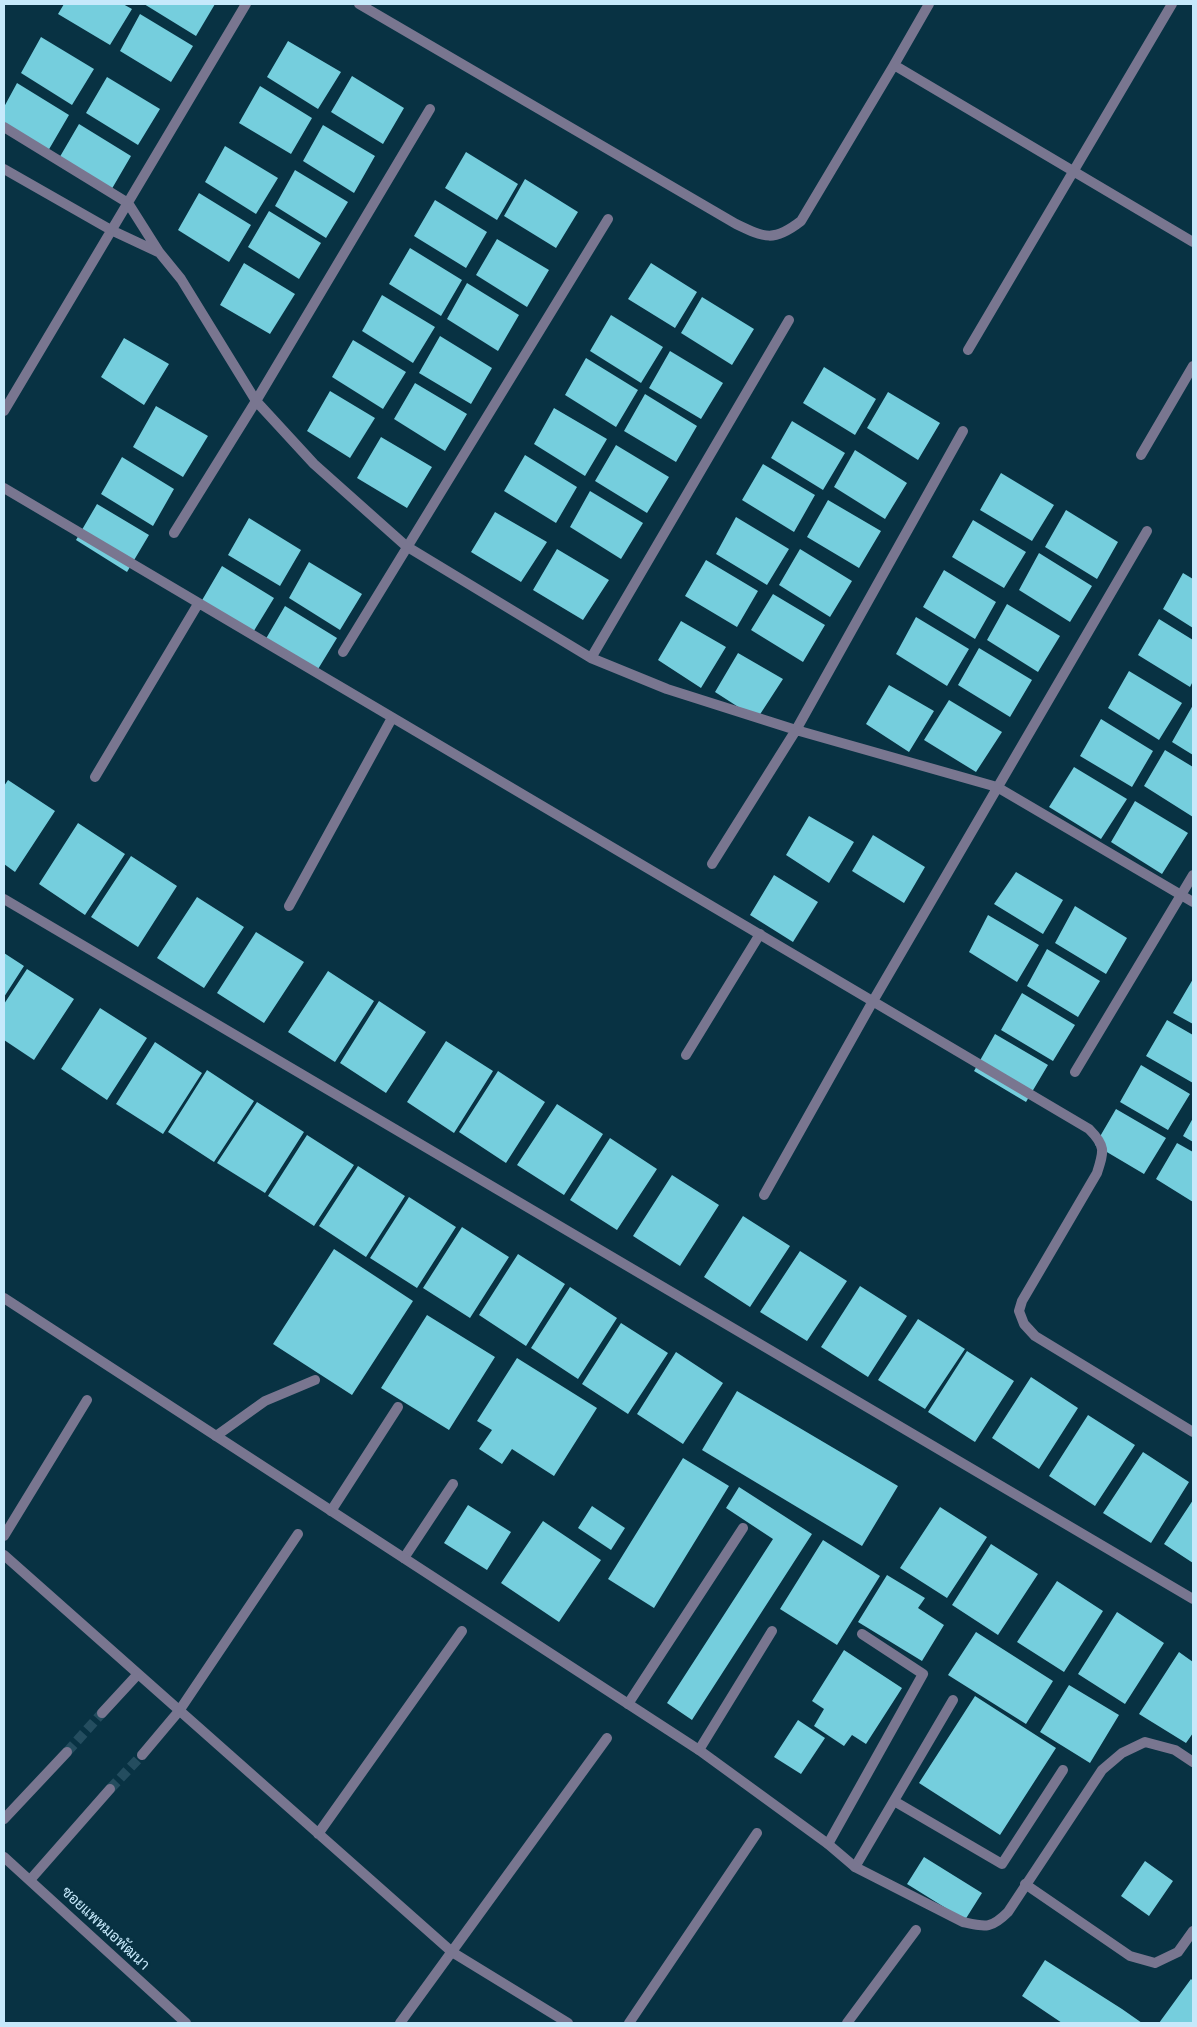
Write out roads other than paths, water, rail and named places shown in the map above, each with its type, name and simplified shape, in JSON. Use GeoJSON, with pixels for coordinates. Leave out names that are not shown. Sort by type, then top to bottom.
{"type":"FeatureCollection","features":[{"type":"Feature","properties":{"kind":"street"},"geometry":{"type":"LineString","coordinates":[[4,411],[246,4]]}},
{"type":"Feature","properties":{"kind":"street"},"geometry":{"type":"LineString","coordinates":[[359,4],[728,219],[762,236],[784,234],[801,221],[929,4]]}},
{"type":"Feature","properties":{"kind":"street"},"geometry":{"type":"LineString","coordinates":[[968,350],[1172,4]]}},
{"type":"Feature","properties":{"kind":"street"},"geometry":{"type":"LineString","coordinates":[[894,65],[1193,242]]}},
{"type":"Feature","properties":{"kind":"street"},"geometry":{"type":"LineString","coordinates":[[174,533],[256,402],[430,109]]}},
{"type":"Feature","properties":{"kind":"street"},"geometry":{"type":"LineString","coordinates":[[4,127],[128,203],[159,252],[181,279],[256,402],[314,464],[406,546],[591,658],[667,689],[796,730],[998,787],[1193,902]]}},
{"type":"Feature","properties":{"kind":"street"},"geometry":{"type":"LineString","coordinates":[[4,169],[111,230],[159,252]]}},
{"type":"Feature","properties":{"kind":"street"},"geometry":{"type":"LineString","coordinates":[[343,652],[406,546],[608,219]]}},
{"type":"Feature","properties":{"kind":"street"},"geometry":{"type":"LineString","coordinates":[[591,658],[789,320]]}},
{"type":"Feature","properties":{"kind":"street"},"geometry":{"type":"LineString","coordinates":[[1141,455],[1193,366]]}},
{"type":"Feature","properties":{"kind":"street"},"geometry":{"type":"LineString","coordinates":[[712,864],[796,730],[963,431]]}},
{"type":"Feature","properties":{"kind":"street"},"geometry":{"type":"LineString","coordinates":[[4,488],[1089,1129],[1102,1142],[1103,1154],[1098,1173],[1022,1301],[1019,1312],[1024,1324],[1035,1336],[1193,1432]]}},
{"type":"Feature","properties":{"kind":"street"},"geometry":{"type":"LineString","coordinates":[[764,1195],[873,1001],[1147,531]]}},
{"type":"Feature","properties":{"kind":"street"},"geometry":{"type":"LineString","coordinates":[[95,777],[198,604]]}},
{"type":"Feature","properties":{"kind":"street"},"geometry":{"type":"LineString","coordinates":[[290,906],[392,718]]}},
{"type":"Feature","properties":{"kind":"street"},"geometry":{"type":"LineString","coordinates":[[1075,1072],[1193,875]]}},
{"type":"Feature","properties":{"kind":"street"},"geometry":{"type":"LineString","coordinates":[[4,899],[1193,1599]]}},
{"type":"Feature","properties":{"kind":"street"},"geometry":{"type":"LineString","coordinates":[[686,1056],[760,934]]}},
{"type":"Feature","properties":{"kind":"street"},"geometry":{"type":"LineString","coordinates":[[4,1298],[699,1750],[828,1844],[855,1867],[963,1922],[981,1926],[996,1924],[1008,1912],[1102,1770],[1122,1753],[1145,1742],[1175,1750],[1193,1762]]}},
{"type":"Feature","properties":{"kind":"street"},"geometry":{"type":"LineString","coordinates":[[216,1436],[265,1401],[315,1380]]}},
{"type":"Feature","properties":{"kind":"street"},"geometry":{"type":"LineString","coordinates":[[4,1536],[88,1400]]}},
{"type":"Feature","properties":{"kind":"street"},"geometry":{"type":"LineString","coordinates":[[331,1511],[398,1407]]}},
{"type":"Feature","properties":{"kind":"street"},"geometry":{"type":"LineString","coordinates":[[404,1558],[454,1484]]}},
{"type":"Feature","properties":{"kind":"street"},"geometry":{"type":"LineString","coordinates":[[628,1704],[743,1528]]}},
{"type":"Feature","properties":{"kind":"street"},"geometry":{"type":"LineString","coordinates":[[142,1756],[179,1710],[298,1534]]}},
{"type":"Feature","properties":{"kind":"street"},"geometry":{"type":"LineString","coordinates":[[4,1555],[452,1952],[568,2023]]}},
{"type":"Feature","properties":{"kind":"street"},"geometry":{"type":"LineString","coordinates":[[318,1834],[462,1630]]}},
{"type":"Feature","properties":{"kind":"street"},"geometry":{"type":"LineString","coordinates":[[699,1750],[772,1631]]}},
{"type":"Feature","properties":{"kind":"street"},"geometry":{"type":"LineString","coordinates":[[828,1844],[923,1674],[862,1634]]}},
{"type":"Feature","properties":{"kind":"street"},"geometry":{"type":"LineString","coordinates":[[102,1713],[138,1674]]}},
{"type":"Feature","properties":{"kind":"street"},"geometry":{"type":"LineString","coordinates":[[855,1867],[953,1700]]}},
{"type":"Feature","properties":{"kind":"street"},"geometry":{"type":"LineString","coordinates":[[400,2023],[607,1738]]}},
{"type":"Feature","properties":{"kind":"street"},"geometry":{"type":"LineString","coordinates":[[4,1819],[67,1752]]}},
{"type":"Feature","properties":{"kind":"street"},"geometry":{"type":"LineString","coordinates":[[894,1801],[1002,1864],[1063,1770]]}},
{"type":"Feature","properties":{"kind":"street"},"geometry":{"type":"LineString","coordinates":[[30,1880],[110,1789]]}},
{"type":"Feature","properties":{"kind":"street"},"geometry":{"type":"LineString","coordinates":[[629,2023],[757,1833]]}},
{"type":"Feature","properties":{"kind":"street","name":"ซอยแพหมอพัฒนา"},"geometry":{"type":"LineString","coordinates":[[4,1857],[186,2023]]}},
{"type":"Feature","properties":{"kind":"street"},"geometry":{"type":"LineString","coordinates":[[1025,1884],[1130,1956],[1155,1963],[1178,1952],[1193,1932]]}},
{"type":"Feature","properties":{"kind":"street"},"geometry":{"type":"LineString","coordinates":[[848,2023],[916,1930]]}},
{"type":"Feature","properties":{"kind":"tunnel"},"geometry":{"type":"LineString","coordinates":[[67,1752],[102,1713]]}},
{"type":"Feature","properties":{"kind":"tunnel"},"geometry":{"type":"LineString","coordinates":[[110,1789],[142,1755]]}}]}
